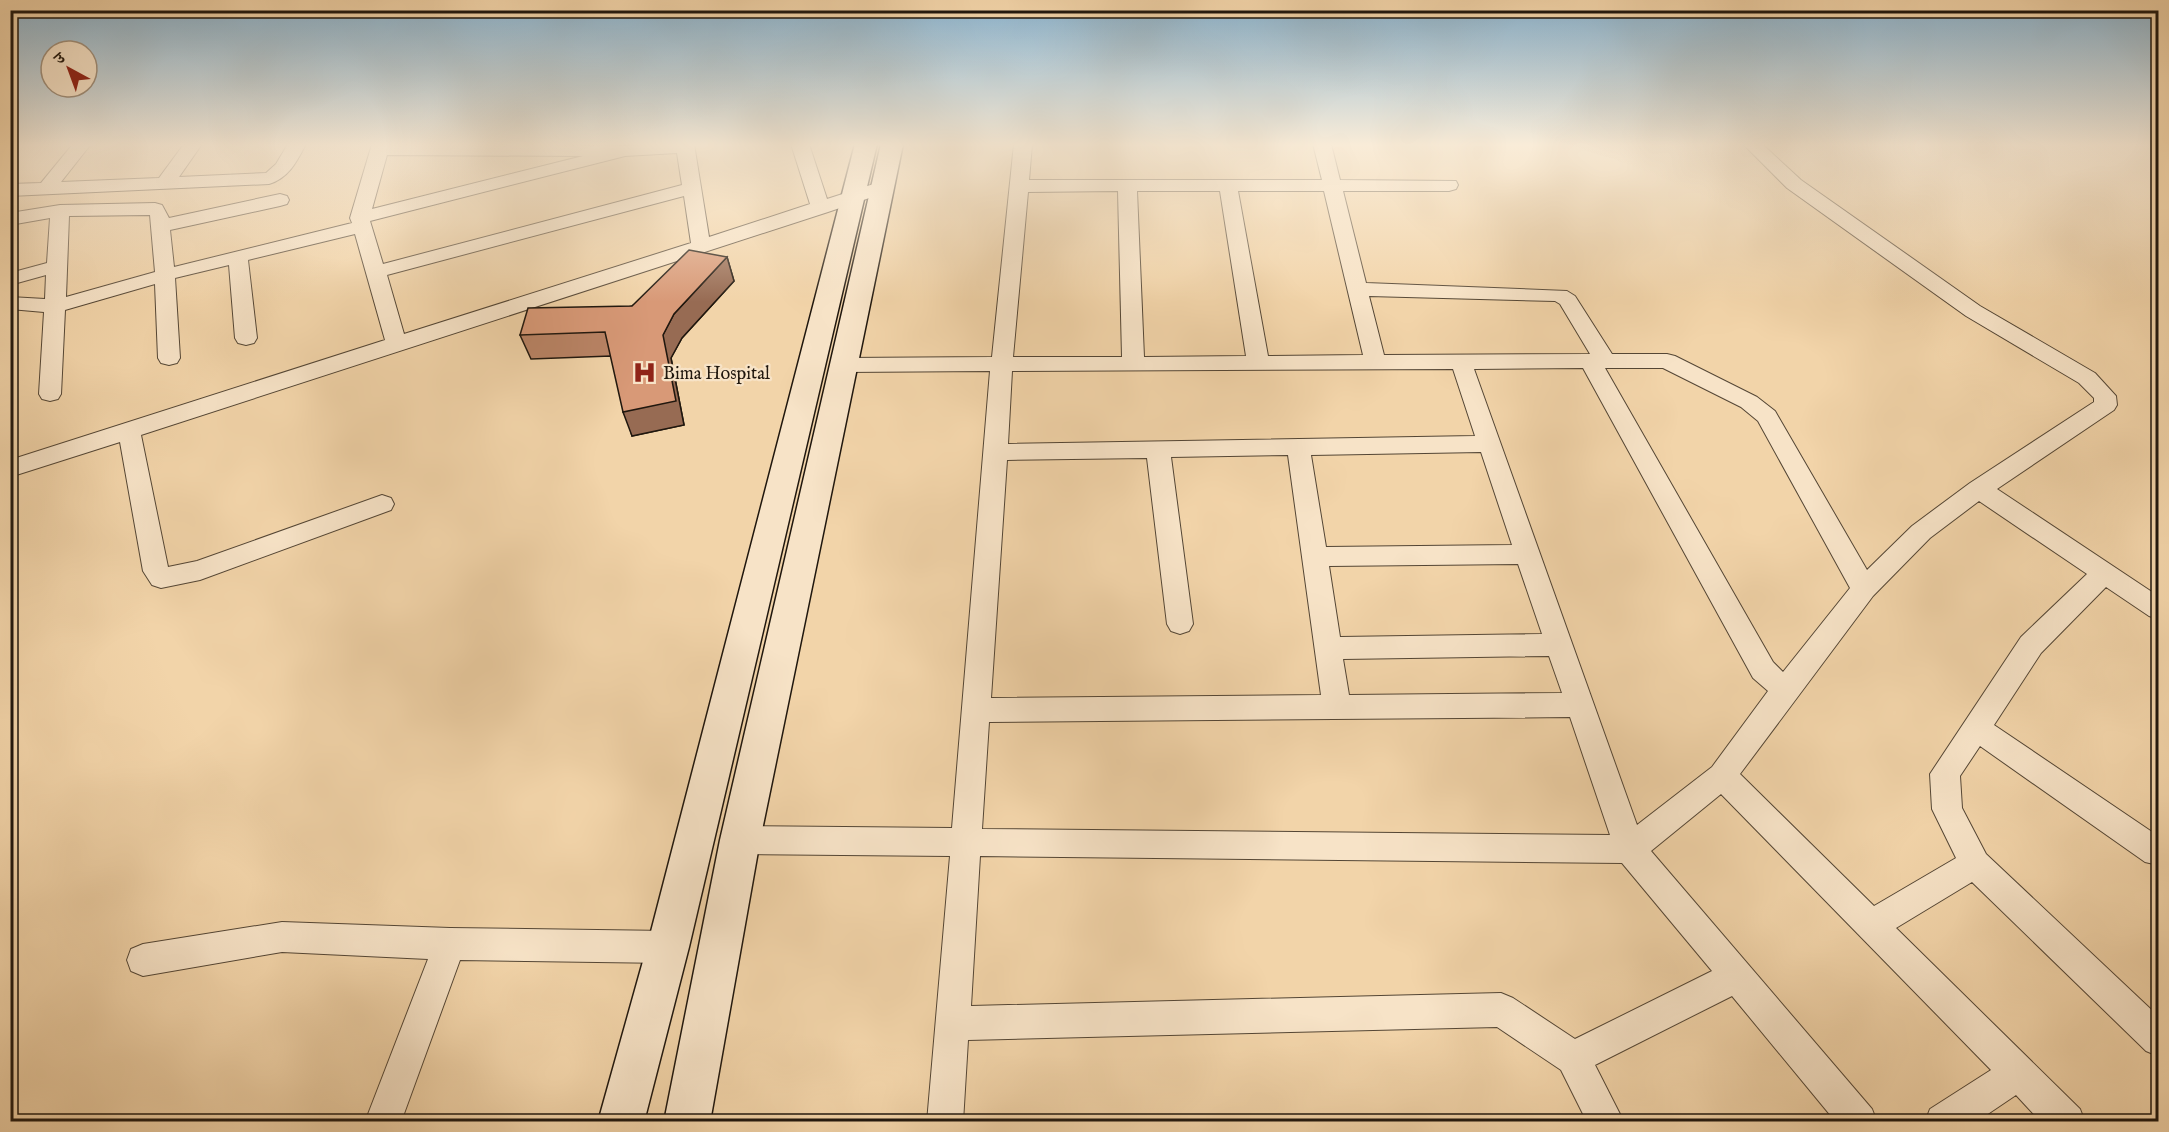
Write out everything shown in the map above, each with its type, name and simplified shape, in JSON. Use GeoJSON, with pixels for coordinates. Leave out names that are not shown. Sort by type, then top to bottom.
{"type":"FeatureCollection","features":[{"type":"Feature","properties":{"kind":"street"},"geometry":{"type":"LineString","coordinates":[[368,197],[361,222],[397,345]]}},
{"type":"Feature","properties":{"kind":"street"},"geometry":{"type":"LineString","coordinates":[[10,303],[56,306],[455,197]]}},
{"type":"Feature","properties":{"kind":"street"},"geometry":{"type":"LineString","coordinates":[[376,272],[659,197]]}},
{"type":"Feature","properties":{"kind":"street"},"geometry":{"type":"LineString","coordinates":[[693,197],[701,247]]}},
{"type":"Feature","properties":{"kind":"street"},"geometry":{"type":"LineString","coordinates":[[10,469],[852,197],[827,366],[687,1122]]}},
{"type":"Feature","properties":{"kind":"street"},"geometry":{"type":"LineString","coordinates":[[945,1122],[995,452],[1018,197]]}},
{"type":"Feature","properties":{"kind":"street"},"geometry":{"type":"LineString","coordinates":[[1127,197],[1133,364]]}},
{"type":"Feature","properties":{"kind":"street"},"geometry":{"type":"LineString","coordinates":[[1230,197],[1258,363]]}},
{"type":"Feature","properties":{"kind":"street"},"geometry":{"type":"LineString","coordinates":[[1335,197],[1375,362]]}},
{"type":"Feature","properties":{"kind":"street"},"geometry":{"type":"LineString","coordinates":[[694,842],[740,840],[1630,849],[1722,776],[1785,690],[1864,589],[1922,532],[1978,489],[2106,405],[2105,396],[2087,378],[1974,311],[1812,197]]}},
{"type":"Feature","properties":{"kind":"street"},"geometry":{"type":"LineString","coordinates":[[160,226],[280,200]]}},
{"type":"Feature","properties":{"kind":"street"},"geometry":{"type":"LineString","coordinates":[[10,219],[60,211],[155,209],[159,214],[165,275],[169,358]]}},
{"type":"Feature","properties":{"kind":"street"},"geometry":{"type":"LineString","coordinates":[[50,394],[60,211]]}},
{"type":"Feature","properties":{"kind":"street"},"geometry":{"type":"LineString","coordinates":[[238,257],[246,338]]}},
{"type":"Feature","properties":{"kind":"street"},"geometry":{"type":"LineString","coordinates":[[10,279],[58,266]]}},
{"type":"Feature","properties":{"kind":"street"},"geometry":{"type":"LineString","coordinates":[[1358,289],[1560,295],[1568,300],[1597,361],[1763,670],[1785,690]]}},
{"type":"Feature","properties":{"kind":"street"},"geometry":{"type":"LineString","coordinates":[[827,366],[1667,361],[1749,402],[1767,416],[1864,589]]}},
{"type":"Feature","properties":{"kind":"street"},"geometry":{"type":"LineString","coordinates":[[1461,362],[1630,849],[1859,1122]]}},
{"type":"Feature","properties":{"kind":"street"},"geometry":{"type":"LineString","coordinates":[[621,1122],[694,842],[827,366]]}},
{"type":"Feature","properties":{"kind":"street"},"geometry":{"type":"LineString","coordinates":[[129,431],[156,571],[161,578],[200,570],[382,504]]}},
{"type":"Feature","properties":{"kind":"street"},"geometry":{"type":"LineString","coordinates":[[995,452],[1489,444]]}},
{"type":"Feature","properties":{"kind":"street"},"geometry":{"type":"LineString","coordinates":[[1298,447],[1337,707]]}},
{"type":"Feature","properties":{"kind":"street"},"geometry":{"type":"LineString","coordinates":[[1158,449],[1180,624]]}},
{"type":"Feature","properties":{"kind":"street"},"geometry":{"type":"LineString","coordinates":[[1978,489],[2158,609]]}},
{"type":"Feature","properties":{"kind":"street"},"geometry":{"type":"LineString","coordinates":[[1315,557],[1527,554]]}},
{"type":"Feature","properties":{"kind":"street"},"geometry":{"type":"LineString","coordinates":[[2105,573],[2031,645],[1945,774],[1947,809],[1975,864],[2158,1039]]}},
{"type":"Feature","properties":{"kind":"street"},"geometry":{"type":"LineString","coordinates":[[1328,648],[1559,645]]}},
{"type":"Feature","properties":{"kind":"street"},"geometry":{"type":"LineString","coordinates":[[975,710],[1580,705]]}},
{"type":"Feature","properties":{"kind":"street"},"geometry":{"type":"LineString","coordinates":[[1976,728],[2158,849]]}},
{"type":"Feature","properties":{"kind":"street"},"geometry":{"type":"LineString","coordinates":[[1722,776],[2067,1122]]}},
{"type":"Feature","properties":{"kind":"street"},"geometry":{"type":"LineString","coordinates":[[1871,925],[1975,864]]}},
{"type":"Feature","properties":{"kind":"street"},"geometry":{"type":"LineString","coordinates":[[142,960],[282,937],[450,944],[668,948]]}},
{"type":"Feature","properties":{"kind":"street"},"geometry":{"type":"LineString","coordinates":[[383,1122],[450,944]]}},
{"type":"Feature","properties":{"kind":"street"},"geometry":{"type":"LineString","coordinates":[[1572,1058],[1737,976]]}},
{"type":"Feature","properties":{"kind":"street"},"geometry":{"type":"LineString","coordinates":[[952,1023],[1502,1010],[1572,1058],[1606,1122]]}},
{"type":"Feature","properties":{"kind":"street"},"geometry":{"type":"LineString","coordinates":[[1943,1122],[2018,1073]]}},
{"type":"Feature","properties":{"kind":"building"},"geometry":{"type":"Polygon","coordinates":[[[689,250],[727,257],[674,314],[663,335],[676,401],[623,412],[605,332],[520,335],[528,308],[632,306],[689,250]]]}},
{"type":"Feature","properties":{"kind":"place","name":"Bima Hospital"},"geometry":{"type":"Point","coordinates":[645,373]}}]}
